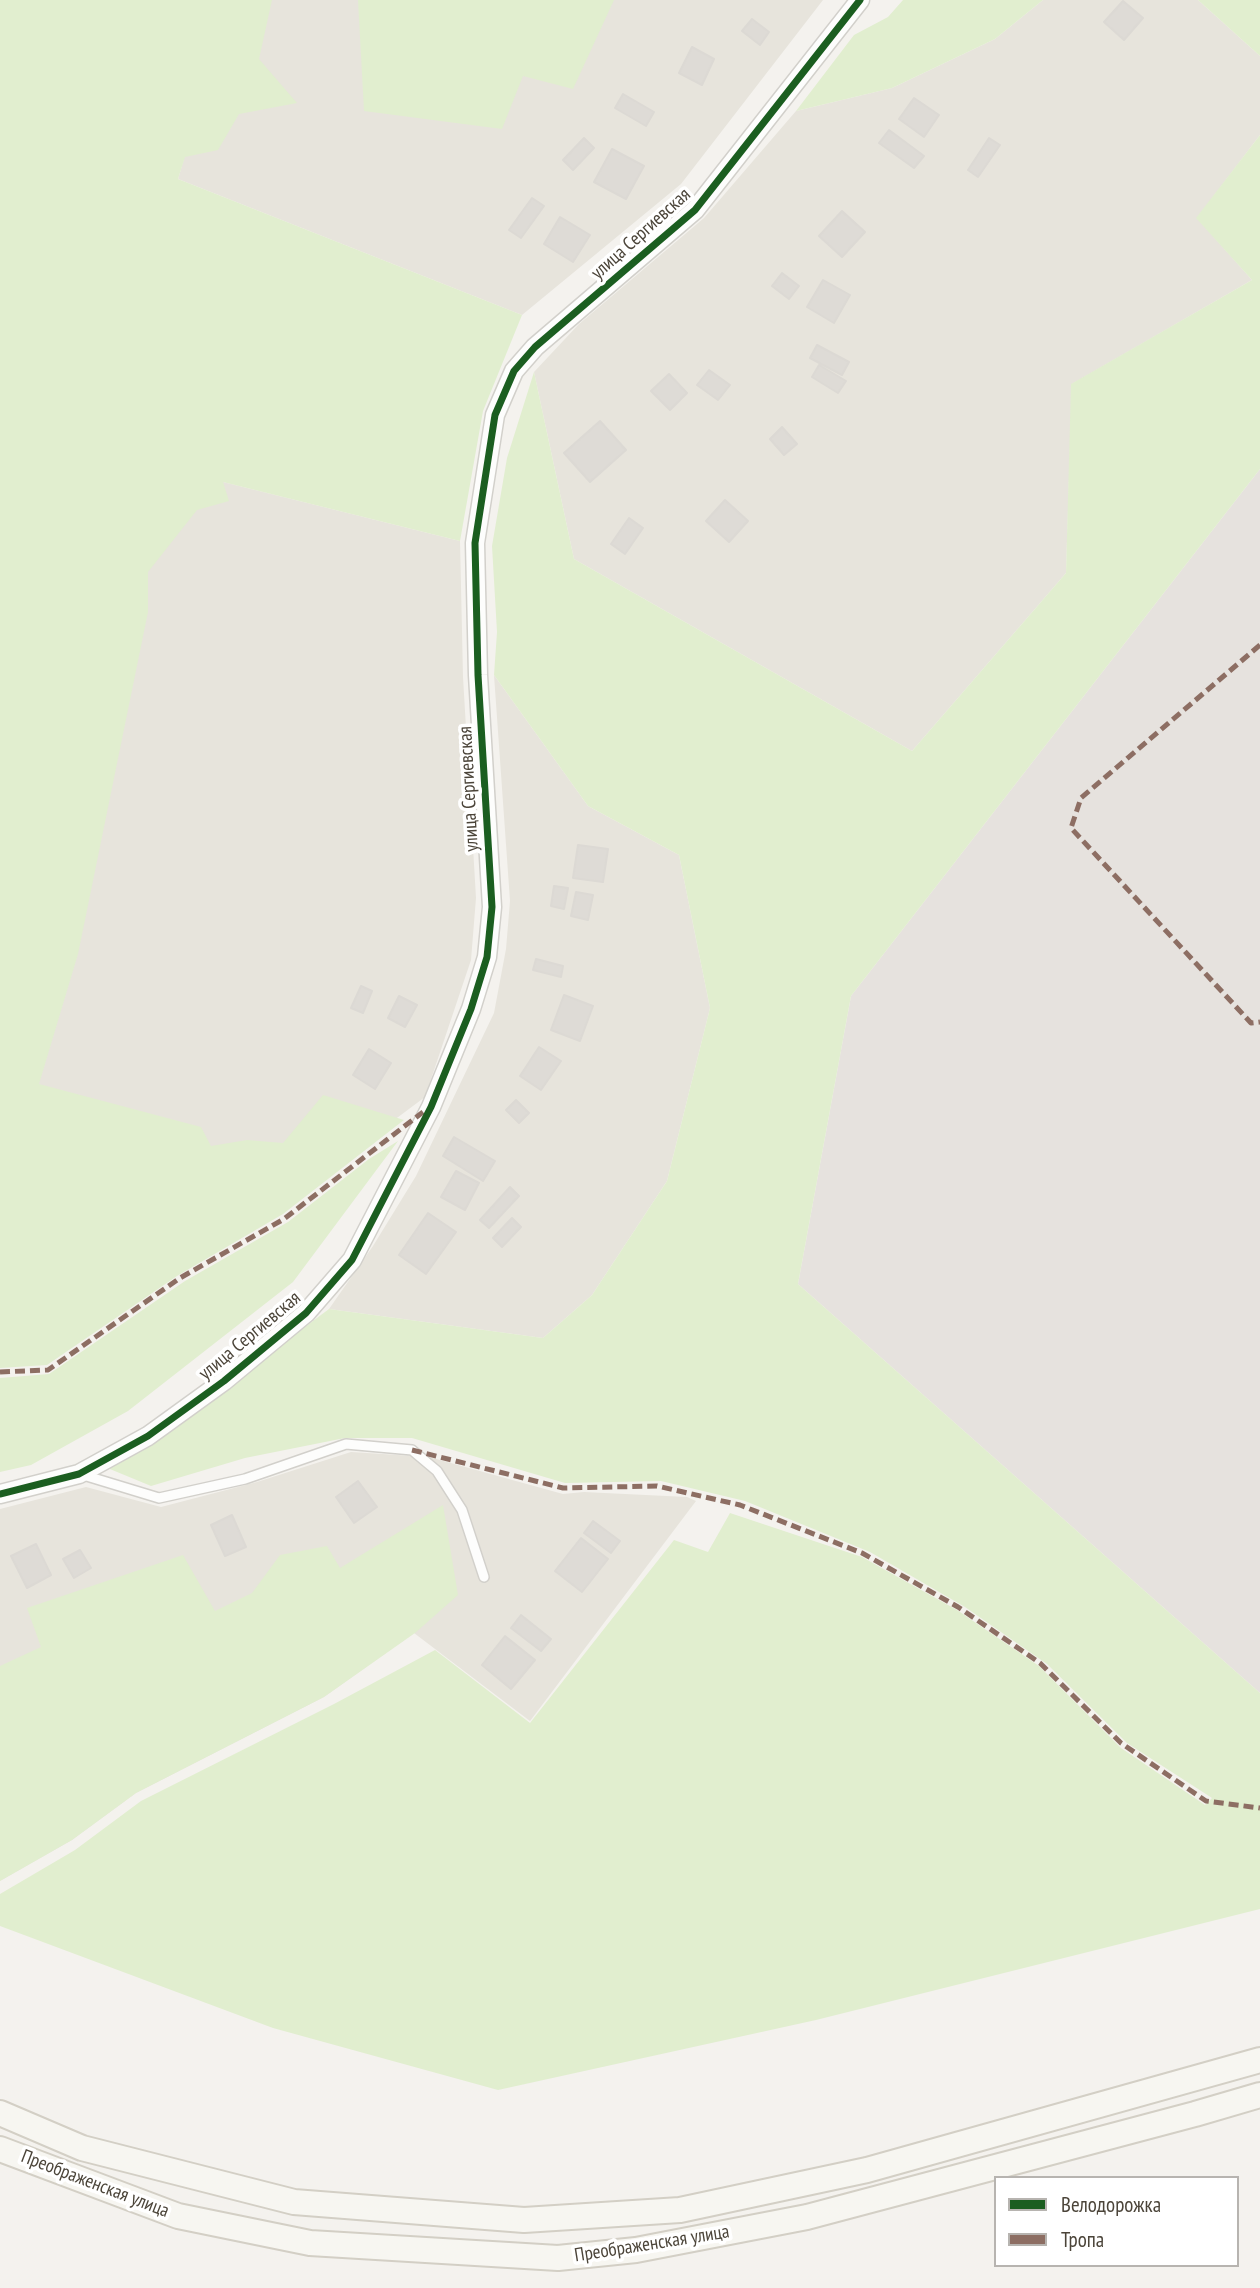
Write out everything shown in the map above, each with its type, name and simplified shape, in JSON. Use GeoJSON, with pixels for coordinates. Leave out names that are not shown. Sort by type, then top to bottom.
{"type":"FeatureCollection","features":[{"type":"Feature","properties":{"kind":"main road","name":"Преображенская улица"},"geometry":{"type":"LineString","coordinates":[[0,2113],[82,2148],[295,2202],[524,2220],[680,2210],[853,2172],[1260,2060]]}},
{"type":"Feature","properties":{"kind":"main road","name":"Преображенская улица"},"geometry":{"type":"LineString","coordinates":[[0,2149],[178,2216],[310,2243],[558,2258],[636,2250],[807,2217],[1260,2095]]}},
{"type":"Feature","properties":{"kind":"street","name":"улица Сергиевская"},"geometry":{"type":"LineString","coordinates":[[0,1494],[79,1474],[148,1436],[224,1381],[306,1313],[352,1260],[431,1107],[471,1009],[487,957],[492,907],[478,675],[475,543],[495,415],[514,371],[535,346],[695,210],[860,0]]}},
{"type":"Feature","properties":{"kind":"lane"},"geometry":{"type":"LineString","coordinates":[[79,1474],[159,1498],[245,1479],[346,1444],[412,1450],[437,1471],[462,1510],[484,1577]]}},
{"type":"Feature","properties":{"kind":"shaded area"},"geometry":{"type":"Polygon","coordinates":[[[230,0],[823,0],[681,184],[522,315],[178,179],[230,0]]]}},
{"type":"Feature","properties":{"kind":"shaded area"},"geometry":{"type":"Polygon","coordinates":[[[1043,0],[1198,0],[1260,56],[1260,135],[1197,218],[1252,280],[1072,384],[1066,573],[912,751],[574,559],[534,372],[579,324],[704,218],[796,111],[892,88],[995,39],[1043,0]]]}},
{"type":"Feature","properties":{"kind":"shaded area"},"geometry":{"type":"Polygon","coordinates":[[[155,465],[460,541],[463,677],[476,898],[471,960],[425,1097],[306,1186],[11,1104],[155,465]]]}},
{"type":"Feature","properties":{"kind":"shaded area"},"geometry":{"type":"Polygon","coordinates":[[[1260,469],[1260,1693],[798,1284],[851,996],[1260,469]]]}},
{"type":"Feature","properties":{"kind":"shaded area"},"geometry":{"type":"Polygon","coordinates":[[[494,675],[588,806],[679,855],[710,1008],[667,1181],[592,1295],[543,1338],[329,1309],[373,1246],[416,1176],[494,1013],[506,949],[510,901],[494,675]]]}},
{"type":"Feature","properties":{"kind":"shaded area"},"geometry":{"type":"Polygon","coordinates":[[[351,1452],[429,1457],[563,1494],[584,1492],[687,1497],[696,1501],[530,1721],[414,1633],[324,1697],[136,1793],[72,1840],[0,1881],[0,1509],[86,1487],[161,1507],[257,1482],[351,1452]]]}},
{"type":"Feature","properties":{"kind":"green space"},"geometry":{"type":"Polygon","coordinates":[[[0,0],[272,0],[259,59],[297,103],[239,114],[218,150],[185,157],[178,179],[522,315],[483,411],[460,541],[223,482],[229,501],[197,510],[148,572],[148,612],[78,954],[39,1084],[201,1127],[211,1146],[247,1140],[283,1143],[323,1095],[404,1120],[283,1214],[177,1276],[47,1365],[0,1368],[0,0]]]}},
{"type":"Feature","properties":{"kind":"green space"},"geometry":{"type":"Polygon","coordinates":[[[358,0],[614,0],[573,89],[523,76],[502,129],[364,111],[358,0]]]}},
{"type":"Feature","properties":{"kind":"green space"},"geometry":{"type":"Polygon","coordinates":[[[903,0],[1043,0],[995,39],[892,88],[796,111],[854,35],[888,17],[903,0]]]}},
{"type":"Feature","properties":{"kind":"green space"},"geometry":{"type":"Polygon","coordinates":[[[1198,0],[1260,0],[1260,56],[1198,0]]]}},
{"type":"Feature","properties":{"kind":"green space"},"geometry":{"type":"Polygon","coordinates":[[[1260,135],[1260,469],[851,996],[798,1284],[1260,1693],[1260,1909],[816,2020],[498,2090],[273,2028],[0,1926],[0,1894],[75,1850],[141,1801],[435,1650],[530,1723],[674,1540],[708,1552],[730,1513],[862,1557],[957,1610],[1039,1666],[1121,1748],[1205,1805],[1212,1798],[1127,1743],[1047,1664],[965,1607],[870,1552],[745,1501],[661,1481],[565,1483],[412,1438],[345,1438],[245,1458],[151,1486],[105,1467],[145,1446],[329,1309],[543,1338],[592,1295],[667,1181],[710,1008],[679,855],[588,806],[494,675],[497,632],[492,546],[507,458],[534,372],[574,559],[912,751],[1066,573],[1071,384],[1252,280],[1196,218],[1260,135]]]}},
{"type":"Feature","properties":{"kind":"green space"},"geometry":{"type":"Polygon","coordinates":[[[398,1141],[293,1282],[128,1411],[31,1465],[0,1472],[0,1378],[49,1374],[185,1281],[288,1222],[369,1159],[398,1141]]]}},
{"type":"Feature","properties":{"kind":"green space"},"geometry":{"type":"Polygon","coordinates":[[[443,1505],[458,1595],[415,1633],[324,1697],[136,1793],[72,1840],[0,1881],[0,1666],[41,1647],[27,1608],[183,1555],[215,1611],[252,1593],[280,1555],[327,1546],[340,1568],[443,1505]]]}},
{"type":"Feature","properties":{"kind":"building"},"geometry":{"type":"Polygon","coordinates":[[[1123,1],[1143,18],[1124,40],[1104,22],[1123,1]]]}},
{"type":"Feature","properties":{"kind":"building"},"geometry":{"type":"Polygon","coordinates":[[[752,19],[769,32],[760,45],[742,31],[752,19]]]}},
{"type":"Feature","properties":{"kind":"building"},"geometry":{"type":"Polygon","coordinates":[[[692,47],[714,59],[702,85],[679,73],[692,47]]]}},
{"type":"Feature","properties":{"kind":"building"},"geometry":{"type":"Polygon","coordinates":[[[623,94],[654,112],[646,126],[615,108],[623,94]]]}},
{"type":"Feature","properties":{"kind":"building"},"geometry":{"type":"Polygon","coordinates":[[[914,98],[939,115],[924,137],[899,119],[914,98]]]}},
{"type":"Feature","properties":{"kind":"building"},"geometry":{"type":"Polygon","coordinates":[[[889,130],[924,156],[914,168],[879,143],[889,130]]]}},
{"type":"Feature","properties":{"kind":"building"},"geometry":{"type":"Polygon","coordinates":[[[584,138],[594,148],[573,170],[563,160],[584,138]]]}},
{"type":"Feature","properties":{"kind":"building"},"geometry":{"type":"Polygon","coordinates":[[[989,138],[1000,145],[978,177],[968,170],[989,138]]]}},
{"type":"Feature","properties":{"kind":"building"},"geometry":{"type":"Polygon","coordinates":[[[612,149],[644,166],[626,199],[594,182],[612,149]]]}},
{"type":"Feature","properties":{"kind":"building"},"geometry":{"type":"Polygon","coordinates":[[[532,198],[544,206],[521,238],[509,230],[532,198]]]}},
{"type":"Feature","properties":{"kind":"building"},"geometry":{"type":"Polygon","coordinates":[[[842,211],[865,232],[842,257],[819,236],[842,211]]]}},
{"type":"Feature","properties":{"kind":"building"},"geometry":{"type":"Polygon","coordinates":[[[560,217],[590,235],[573,262],[544,244],[560,217]]]}},
{"type":"Feature","properties":{"kind":"building"},"geometry":{"type":"Polygon","coordinates":[[[782,273],[799,286],[789,299],[772,286],[782,273]]]}},
{"type":"Feature","properties":{"kind":"building"},"geometry":{"type":"Polygon","coordinates":[[[823,280],[850,295],[834,323],[807,307],[823,280]]]}},
{"type":"Feature","properties":{"kind":"building"},"geometry":{"type":"Polygon","coordinates":[[[817,345],[849,362],[842,375],[810,358],[817,345]]]}},
{"type":"Feature","properties":{"kind":"building"},"geometry":{"type":"Polygon","coordinates":[[[819,365],[846,381],[838,393],[812,377],[819,365]]]}},
{"type":"Feature","properties":{"kind":"building"},"geometry":{"type":"Polygon","coordinates":[[[709,370],[730,385],[718,400],[697,385],[709,370]]]}},
{"type":"Feature","properties":{"kind":"building"},"geometry":{"type":"Polygon","coordinates":[[[669,374],[687,393],[670,410],[651,391],[669,374]]]}},
{"type":"Feature","properties":{"kind":"building"},"geometry":{"type":"Polygon","coordinates":[[[600,421],[626,450],[590,482],[564,453],[600,421]]]}},
{"type":"Feature","properties":{"kind":"building"},"geometry":{"type":"Polygon","coordinates":[[[782,427],[797,444],[784,455],[770,439],[782,427]]]}},
{"type":"Feature","properties":{"kind":"building"},"geometry":{"type":"Polygon","coordinates":[[[725,500],[748,521],[729,542],[706,521],[725,500]]]}},
{"type":"Feature","properties":{"kind":"building"},"geometry":{"type":"Polygon","coordinates":[[[629,518],[643,528],[625,554],[611,544],[629,518]]]}},
{"type":"Feature","properties":{"kind":"building"},"geometry":{"type":"Polygon","coordinates":[[[578,845],[608,849],[603,882],[573,878],[578,845]]]}},
{"type":"Feature","properties":{"kind":"building"},"geometry":{"type":"Polygon","coordinates":[[[554,886],[568,888],[564,909],[551,906],[554,886]]]}},
{"type":"Feature","properties":{"kind":"building"},"geometry":{"type":"Polygon","coordinates":[[[576,892],[593,895],[588,920],[571,916],[576,892]]]}},
{"type":"Feature","properties":{"kind":"building"},"geometry":{"type":"Polygon","coordinates":[[[536,959],[563,966],[561,977],[533,970],[536,959]]]}},
{"type":"Feature","properties":{"kind":"building"},"geometry":{"type":"Polygon","coordinates":[[[361,986],[372,991],[363,1013],[351,1008],[361,986]]]}},
{"type":"Feature","properties":{"kind":"building"},"geometry":{"type":"Polygon","coordinates":[[[564,995],[593,1006],[580,1041],[551,1030],[564,995]]]}},
{"type":"Feature","properties":{"kind":"building"},"geometry":{"type":"Polygon","coordinates":[[[399,996],[417,1005],[405,1027],[388,1018],[399,996]]]}},
{"type":"Feature","properties":{"kind":"building"},"geometry":{"type":"Polygon","coordinates":[[[539,1047],[561,1061],[541,1090],[520,1076],[539,1047]]]}},
{"type":"Feature","properties":{"kind":"building"},"geometry":{"type":"Polygon","coordinates":[[[369,1049],[391,1063],[375,1089],[353,1075],[369,1049]]]}},
{"type":"Feature","properties":{"kind":"building"},"geometry":{"type":"Polygon","coordinates":[[[516,1100],[529,1113],[519,1123],[506,1110],[516,1100]]]}},
{"type":"Feature","properties":{"kind":"building"},"geometry":{"type":"Polygon","coordinates":[[[454,1137],[495,1161],[483,1181],[443,1156],[454,1137]]]}},
{"type":"Feature","properties":{"kind":"building"},"geometry":{"type":"Polygon","coordinates":[[[456,1171],[479,1183],[465,1210],[441,1197],[456,1171]]]}},
{"type":"Feature","properties":{"kind":"building"},"geometry":{"type":"Polygon","coordinates":[[[510,1187],[519,1196],[489,1228],[480,1220],[510,1187]]]}},
{"type":"Feature","properties":{"kind":"building"},"geometry":{"type":"Polygon","coordinates":[[[428,1213],[456,1232],[426,1274],[399,1255],[428,1213]]]}},
{"type":"Feature","properties":{"kind":"building"},"geometry":{"type":"Polygon","coordinates":[[[512,1218],[521,1227],[502,1247],[493,1238],[512,1218]]]}},
{"type":"Feature","properties":{"kind":"building"},"geometry":{"type":"Polygon","coordinates":[[[358,1481],[377,1507],[354,1523],[336,1497],[358,1481]]]}},
{"type":"Feature","properties":{"kind":"building"},"geometry":{"type":"Polygon","coordinates":[[[232,1515],[246,1547],[225,1556],[211,1525],[232,1515]]]}},
{"type":"Feature","properties":{"kind":"building"},"geometry":{"type":"Polygon","coordinates":[[[593,1521],[620,1541],[611,1553],[584,1533],[593,1521]]]}},
{"type":"Feature","properties":{"kind":"building"},"geometry":{"type":"Polygon","coordinates":[[[581,1538],[608,1559],[582,1592],[555,1571],[581,1538]]]}},
{"type":"Feature","properties":{"kind":"building"},"geometry":{"type":"Polygon","coordinates":[[[36,1544],[51,1575],[27,1588],[11,1556],[36,1544]]]}},
{"type":"Feature","properties":{"kind":"building"},"geometry":{"type":"Polygon","coordinates":[[[80,1550],[91,1568],[74,1578],[63,1559],[80,1550]]]}},
{"type":"Feature","properties":{"kind":"building"},"geometry":{"type":"Polygon","coordinates":[[[521,1615],[551,1639],[541,1651],[511,1628],[521,1615]]]}},
{"type":"Feature","properties":{"kind":"building"},"geometry":{"type":"Polygon","coordinates":[[[505,1636],[535,1660],[511,1689],[482,1665],[505,1636]]]}},
{"type":"Feature","properties":{"kind":"marked path"},"geometry":{"type":"LineString","coordinates":[[1260,645],[1081,798],[1071,828],[1251,1023],[1260,1022]]}},
{"type":"Feature","properties":{"kind":"marked path"},"geometry":{"type":"LineString","coordinates":[[0,1372],[48,1370],[180,1278],[284,1219],[423,1112]]}},
{"type":"Feature","properties":{"kind":"marked path"},"geometry":{"type":"LineString","coordinates":[[412,1450],[563,1488],[657,1486],[740,1505],[862,1553],[958,1607],[1040,1663],[1121,1743],[1206,1801],[1260,1808]]}},
{"type":"Feature","properties":{"kind":"cycle path"},"geometry":{"type":"LineString","coordinates":[[0,1494],[79,1474],[148,1436],[224,1381],[306,1313],[352,1260],[431,1107],[471,1009],[487,957],[492,907],[478,675],[475,543],[495,415],[514,371],[535,347],[695,210],[860,0]]}}]}
